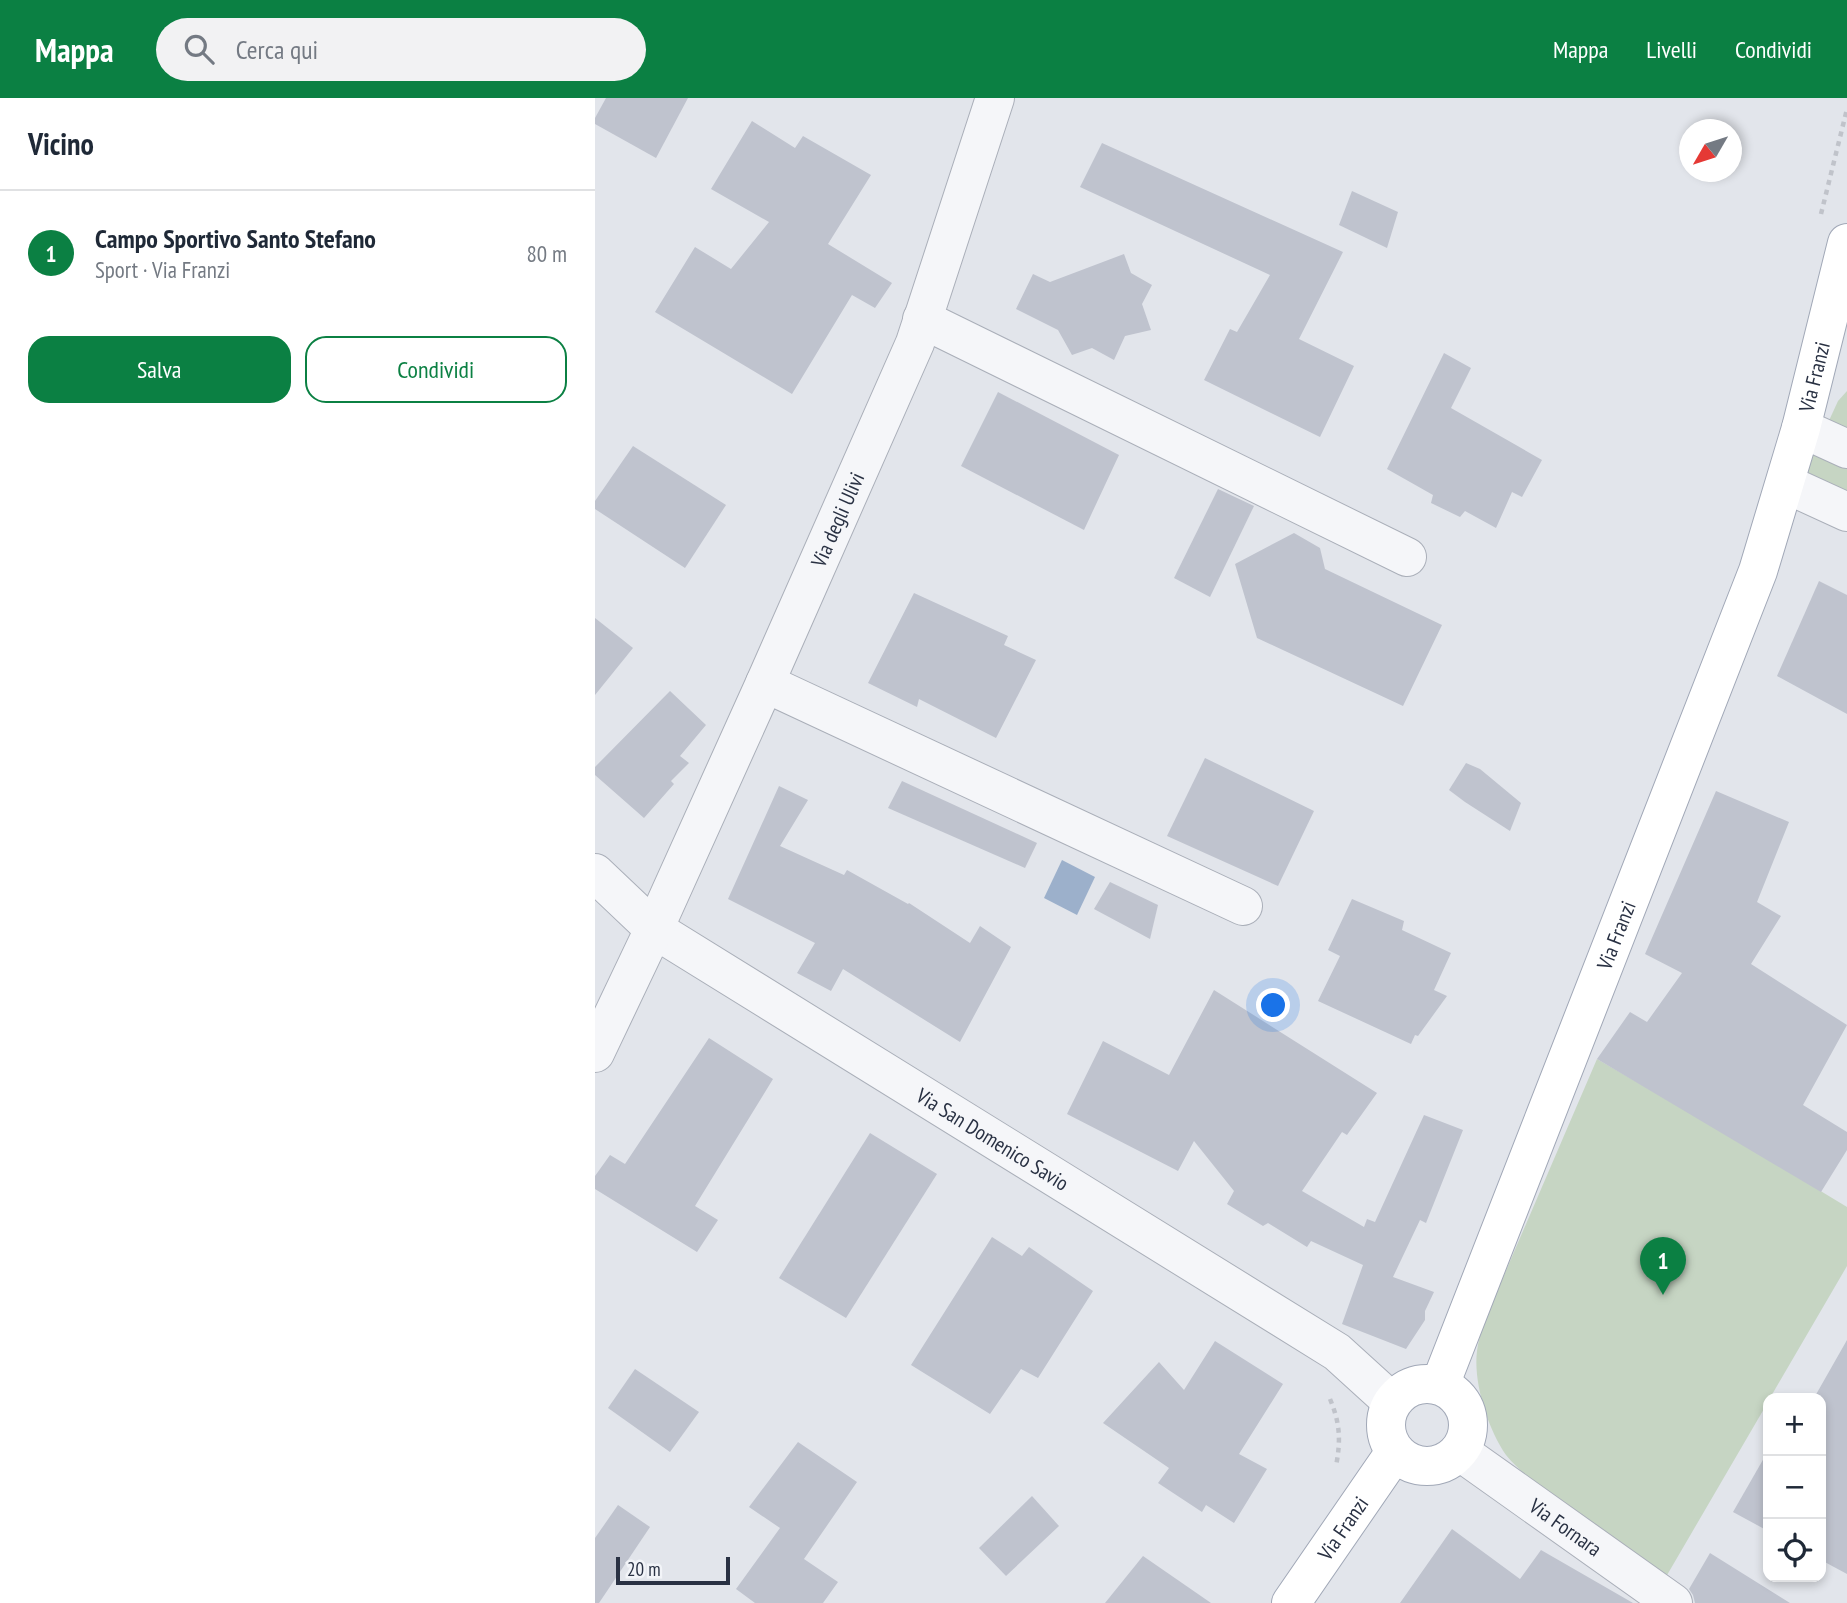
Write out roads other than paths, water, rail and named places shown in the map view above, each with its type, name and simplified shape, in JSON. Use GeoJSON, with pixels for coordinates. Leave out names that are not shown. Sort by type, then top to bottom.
{"type":"FeatureCollection","features":[{"type":"Feature","properties":{"kind":"main road","name":"Via Franzi"},"geometry":{"type":"LineString","coordinates":[[1440,1385],[1758,571],[1801,428],[1833,234]]}},
{"type":"Feature","properties":{"kind":"main road"},"geometry":{"type":"LineString","coordinates":[[1427,1383],[1440,1385],[1461,1401],[1467,1413],[1469,1427],[1466,1440],[1448,1461],[1420,1466],[1395,1452],[1385,1427],[1386,1414],[1401,1391],[1427,1383]]}},
{"type":"Feature","properties":{"kind":"main road","name":"Via Franzi"},"geometry":{"type":"LineString","coordinates":[[1291,1603],[1395,1452]]}},
{"type":"Feature","properties":{"kind":"street","name":"Via degli Ulivi"},"geometry":{"type":"LineString","coordinates":[[595,1053],[765,683],[909,355],[995,98]]}},
{"type":"Feature","properties":{"kind":"street"},"geometry":{"type":"LineString","coordinates":[[922,319],[1407,557]]}},
{"type":"Feature","properties":{"kind":"street","name":"Via Franzi"},"geometry":{"type":"LineString","coordinates":[[1801,428],[1847,449]]}},
{"type":"Feature","properties":{"kind":"street"},"geometry":{"type":"LineString","coordinates":[[1786,484],[1847,512]]}},
{"type":"Feature","properties":{"kind":"street"},"geometry":{"type":"LineString","coordinates":[[765,683],[1243,906]]}},
{"type":"Feature","properties":{"kind":"street","name":"Via San Domenico Savio"},"geometry":{"type":"LineString","coordinates":[[595,873],[654,929],[1337,1352],[1392,1402]]}},
{"type":"Feature","properties":{"kind":"street","name":"Via Fornara"},"geometry":{"type":"LineString","coordinates":[[1459,1451],[1673,1603]]}},
{"type":"Feature","properties":{"kind":"water"},"geometry":{"type":"Polygon","coordinates":[[[1062,860],[1095,877],[1077,915],[1044,898],[1062,860]]]}},
{"type":"Feature","properties":{"kind":"place","name":"Campo Sportivo Santo Stefano"},"geometry":{"type":"Point","coordinates":[1663,1295]}}]}
